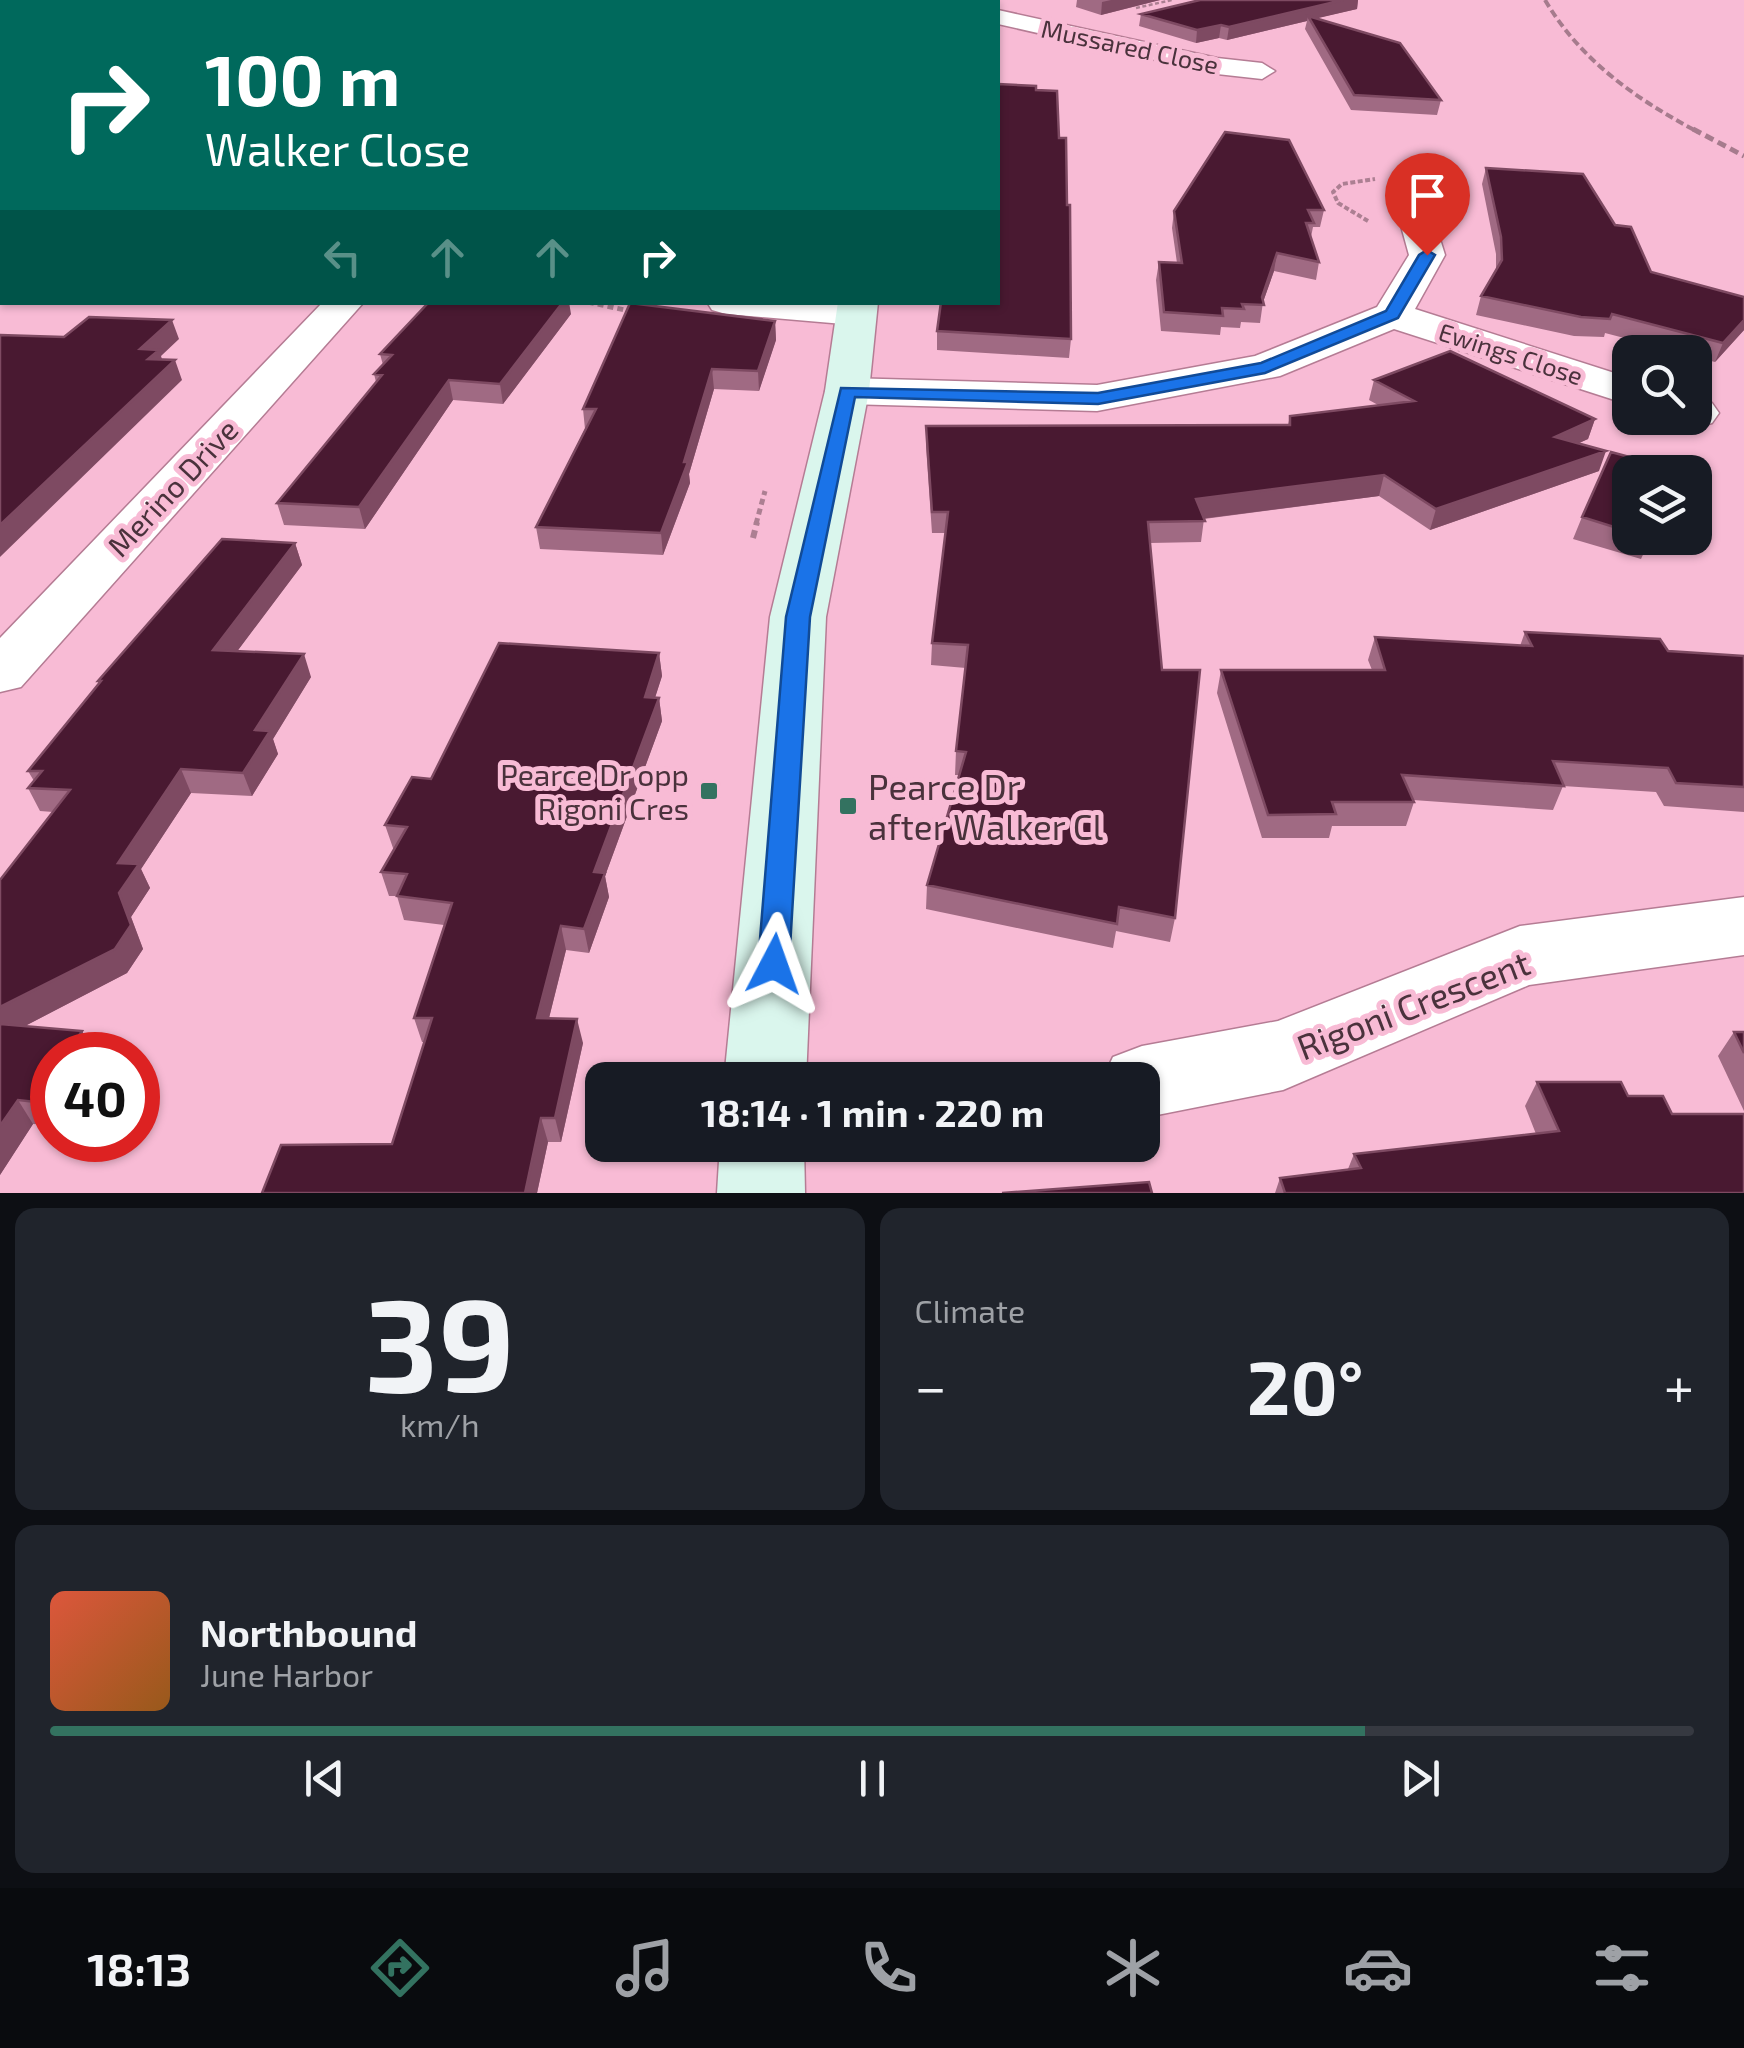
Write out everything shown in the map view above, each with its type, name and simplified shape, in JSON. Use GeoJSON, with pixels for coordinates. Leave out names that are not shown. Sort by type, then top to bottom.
{"type":"FeatureCollection","features":[{"type":"Feature","properties":{"kind":"street","name":"Mussared Close"},"geometry":{"type":"LineString","coordinates":[[1000,17],[1217,66],[1262,71]]}},
{"type":"Feature","properties":{"kind":"street"},"geometry":{"type":"LineString","coordinates":[[1064,32],[1129,18]]}},
{"type":"Feature","properties":{"kind":"street"},"geometry":{"type":"LineString","coordinates":[[848,392],[1098,398],[1265,368],[1392,314],[1427,255],[1399,191]]}},
{"type":"Feature","properties":{"kind":"street","name":"Merino Drive"},"geometry":{"type":"LineString","coordinates":[[0,673],[342,305]]}},
{"type":"Feature","properties":{"kind":"street"},"geometry":{"type":"LineString","coordinates":[[766,1062],[798,617],[848,392],[856,308],[791,305]]}},
{"type":"Feature","properties":{"kind":"street","name":"Ewings Close"},"geometry":{"type":"LineString","coordinates":[[1392,314],[1612,386]]}},
{"type":"Feature","properties":{"kind":"street","name":"Rigoni Crescent"},"geometry":{"type":"LineString","coordinates":[[1160,1079],[1283,1055],[1520,956],[1744,926]]}},
{"type":"Feature","properties":{"kind":"street"},"geometry":{"type":"LineString","coordinates":[[761,1193],[762,1162]]}},
{"type":"Feature","properties":{"kind":"path"},"geometry":{"type":"LineString","coordinates":[[1374,229],[1338,203],[1333,192],[1357,180],[1399,191]]}},
{"type":"Feature","properties":{"kind":"path"},"geometry":{"type":"LineString","coordinates":[[603,305],[643,313]]}},
{"type":"Feature","properties":{"kind":"path"},"geometry":{"type":"LineString","coordinates":[[752,538],[768,483]]}},
{"type":"Feature","properties":{"kind":"building"},"geometry":{"type":"Polygon","coordinates":[[[1200,0],[1343,0],[1229,27],[1197,30],[1141,14],[1200,0]]]}},
{"type":"Feature","properties":{"kind":"building"},"geometry":{"type":"Polygon","coordinates":[[[1308,16],[1400,43],[1441,100],[1354,95],[1308,16]]]}},
{"type":"Feature","properties":{"kind":"building"},"geometry":{"type":"Polygon","coordinates":[[[1000,84],[1057,91],[1059,138],[1066,138],[1070,205],[1071,339],[937,331],[941,305],[1000,305],[1000,84]]]}},
{"type":"Feature","properties":{"kind":"building"},"geometry":{"type":"Polygon","coordinates":[[[1225,132],[1289,140],[1324,210],[1308,210],[1314,223],[1306,223],[1319,262],[1277,253],[1262,297],[1264,305],[1222,308],[1223,316],[1164,312],[1159,262],[1182,263],[1174,211],[1225,132]]]}},
{"type":"Feature","properties":{"kind":"building"},"geometry":{"type":"Polygon","coordinates":[[[1486,168],[1583,174],[1615,225],[1631,227],[1651,272],[1744,297],[1744,320],[1723,343],[1712,340],[1712,335],[1692,335],[1612,314],[1610,319],[1581,317],[1481,296],[1502,260],[1486,168]]]}},
{"type":"Feature","properties":{"kind":"building"},"geometry":{"type":"Polygon","coordinates":[[[426,305],[561,305],[500,384],[449,380],[359,507],[277,503],[382,375],[374,374],[392,355],[380,354],[426,305]]]}},
{"type":"Feature","properties":{"kind":"building"},"geometry":{"type":"Polygon","coordinates":[[[629,305],[775,321],[758,371],[712,369],[684,462],[688,462],[661,533],[536,527],[596,409],[583,409],[629,305]]]}},
{"type":"Feature","properties":{"kind":"building"},"geometry":{"type":"Polygon","coordinates":[[[89,317],[172,320],[140,349],[159,350],[148,359],[175,360],[0,525],[0,335],[64,337],[89,317]]]}},
{"type":"Feature","properties":{"kind":"building"},"geometry":{"type":"Polygon","coordinates":[[[1450,351],[1595,419],[1555,437],[1606,451],[1436,509],[1384,475],[1196,499],[1205,521],[1148,522],[1162,670],[1200,670],[1175,918],[1119,907],[1117,924],[927,885],[966,752],[956,751],[968,645],[932,643],[948,512],[932,512],[926,426],[1290,425],[1290,416],[1414,401],[1374,380],[1450,351]]]}},
{"type":"Feature","properties":{"kind":"building"},"geometry":{"type":"Polygon","coordinates":[[[1611,452],[1622,455],[1612,455],[1612,526],[1582,517],[1611,452]]]}},
{"type":"Feature","properties":{"kind":"building"},"geometry":{"type":"Polygon","coordinates":[[[222,539],[295,543],[213,650],[304,654],[255,730],[270,731],[243,773],[181,769],[118,863],[139,864],[119,893],[131,925],[115,949],[0,1007],[0,880],[70,790],[28,788],[42,771],[28,771],[98,681],[222,539]]]}},
{"type":"Feature","properties":{"kind":"building"},"geometry":{"type":"Polygon","coordinates":[[[1525,632],[1660,639],[1668,651],[1744,656],[1744,787],[1676,783],[1668,768],[1553,761],[1564,786],[1402,775],[1414,802],[1332,802],[1336,814],[1268,815],[1221,670],[1385,670],[1375,637],[1532,646],[1525,632]]]}},
{"type":"Feature","properties":{"kind":"building"},"geometry":{"type":"Polygon","coordinates":[[[499,643],[659,653],[645,697],[659,698],[594,872],[605,873],[584,929],[561,926],[537,1018],[577,1019],[555,1118],[541,1118],[525,1193],[262,1193],[281,1145],[392,1144],[432,1018],[414,1018],[452,903],[397,896],[407,874],[381,872],[407,827],[385,825],[412,777],[431,779],[499,643]]]}},
{"type":"Feature","properties":{"kind":"building"},"geometry":{"type":"Polygon","coordinates":[[[0,1024],[82,1031],[30,1032],[30,1101],[18,1100],[0,1126],[0,1024]]]}},
{"type":"Feature","properties":{"kind":"building"},"geometry":{"type":"Polygon","coordinates":[[[1734,1032],[1744,1032],[1744,1053],[1734,1032]]]}},
{"type":"Feature","properties":{"kind":"building"},"geometry":{"type":"Polygon","coordinates":[[[1537,1082],[1621,1082],[1628,1096],[1663,1096],[1672,1114],[1744,1114],[1744,1193],[1285,1193],[1280,1178],[1361,1168],[1354,1154],[1559,1131],[1537,1082]]]}},
{"type":"Feature","properties":{"kind":"building"},"geometry":{"type":"Polygon","coordinates":[[[1149,1182],[1152,1193],[1002,1193],[1149,1182]]]}},
{"type":"Feature","properties":{"kind":"waterway"},"geometry":{"type":"LineString","coordinates":[[588,0],[627,0]]}},
{"type":"Feature","properties":{"kind":"railway"},"geometry":{"type":"LineString","coordinates":[[1545,0],[1593,60],[1632,92],[1698,132]]}},
{"type":"Feature","properties":{"kind":"railway"},"geometry":{"type":"LineString","coordinates":[[1693,129],[1744,156]]}},
{"type":"Feature","properties":{"kind":"place","name":"Pearce Dr opp Rigoni Cres"},"geometry":{"type":"Point","coordinates":[709,791]}},
{"type":"Feature","properties":{"kind":"place","name":"Pearce Dr after Walker Cl"},"geometry":{"type":"Point","coordinates":[848,806]}},
{"type":"Feature","properties":{"kind":"route"},"geometry":{"type":"LineString","coordinates":[[774,964],[798,617],[848,392],[1098,398],[1265,368],[1392,314],[1427,255]]}}]}
